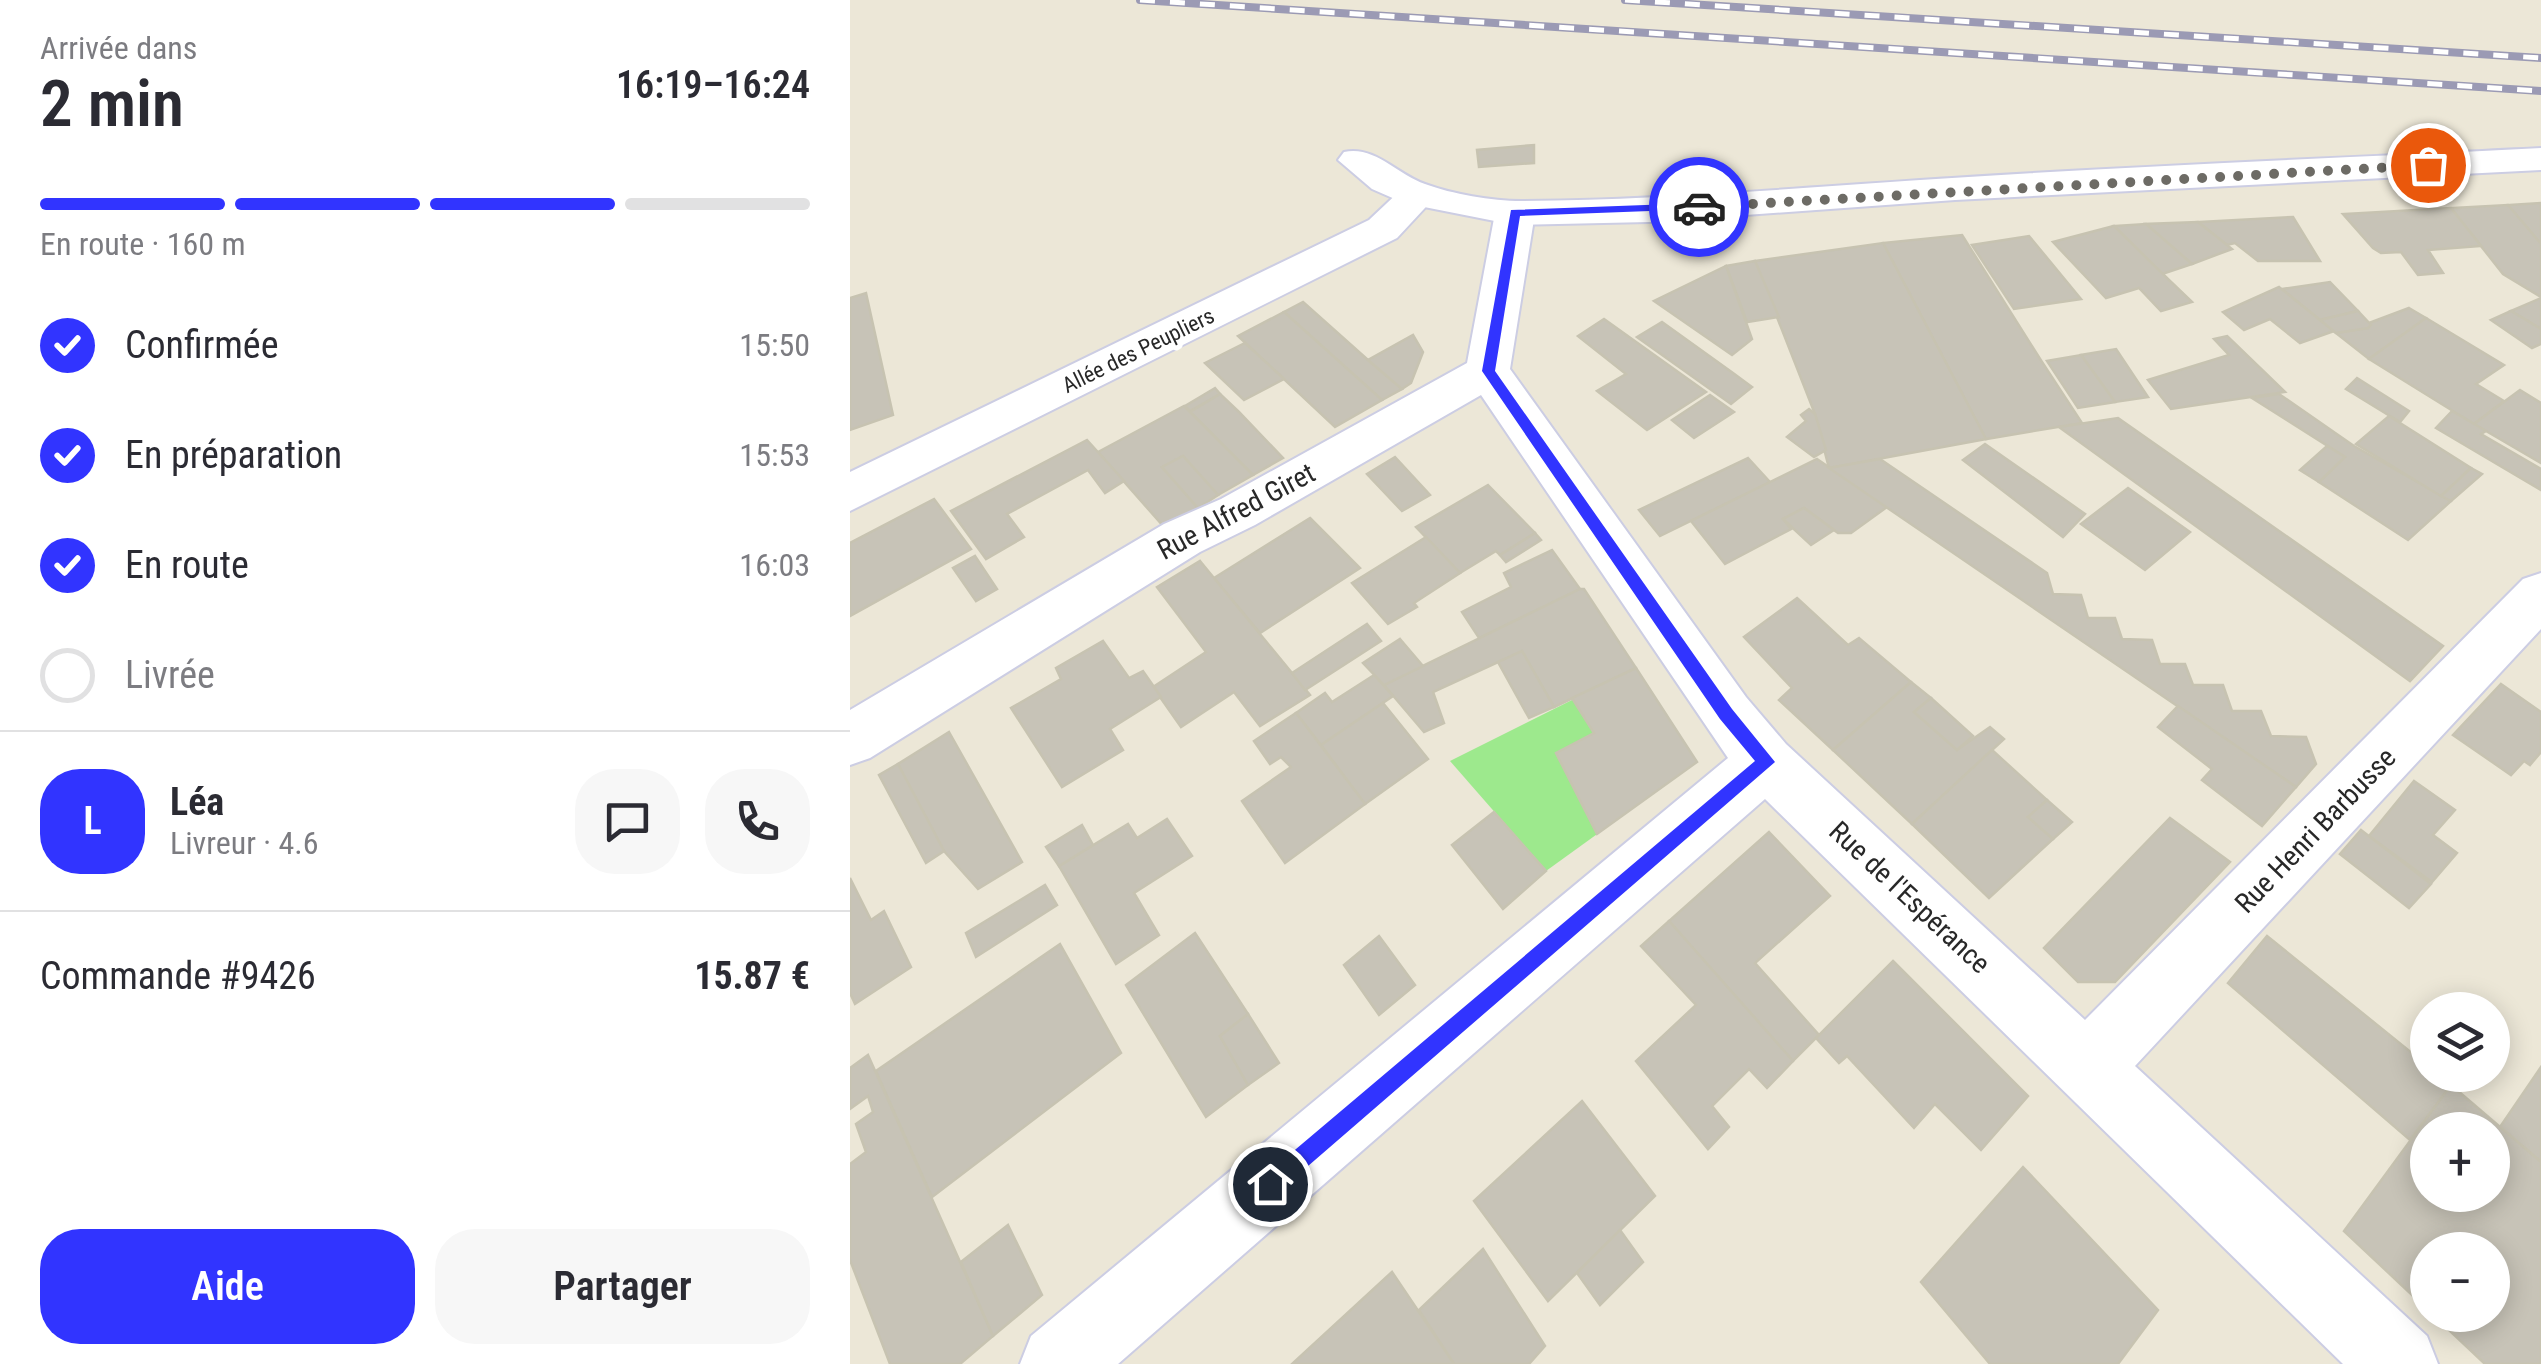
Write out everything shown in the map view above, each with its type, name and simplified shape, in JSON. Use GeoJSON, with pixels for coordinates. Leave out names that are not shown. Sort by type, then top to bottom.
{"type":"FeatureCollection","features":[{"type":"Feature","properties":{"kind":"street"},"geometry":{"type":"LineString","coordinates":[[1357,160],[1385,181],[1418,196],[1515,213],[1649,210],[1955,189],[2541,159]]}},
{"type":"Feature","properties":{"kind":"street","name":"Allée des Peupliers"},"geometry":{"type":"LineString","coordinates":[[850,493],[1383,229],[1418,196]]}},
{"type":"Feature","properties":{"kind":"street"},"geometry":{"type":"LineString","coordinates":[[1488,371],[1515,213]]}},
{"type":"Feature","properties":{"kind":"street","name":"Rue Alfred Giret"},"geometry":{"type":"LineString","coordinates":[[850,740],[1182,538],[1238,512],[1488,371]]}},
{"type":"Feature","properties":{"kind":"street","name":"Rue de l'Espérance"},"geometry":{"type":"LineString","coordinates":[[1488,371],[1726,714],[1766,762],[2399,1364]]}},
{"type":"Feature","properties":{"kind":"street","name":"Rue Henri Barbusse"},"geometry":{"type":"LineString","coordinates":[[2088,1066],[2541,594]]}},
{"type":"Feature","properties":{"kind":"street"},"geometry":{"type":"LineString","coordinates":[[1059,1364],[1766,762]]}},
{"type":"Feature","properties":{"kind":"green space"},"geometry":{"type":"Polygon","coordinates":[[[1636,668],[1697,762],[1546,871],[1450,761],[1636,668]]]}},
{"type":"Feature","properties":{"kind":"building"},"geometry":{"type":"Polygon","coordinates":[[[1534,145],[1534,163],[1479,167],[1477,150],[1534,145]]]}},
{"type":"Feature","properties":{"kind":"building"},"geometry":{"type":"Polygon","coordinates":[[[2541,203],[2541,244],[2508,205],[2541,203]]]}},
{"type":"Feature","properties":{"kind":"building"},"geometry":{"type":"Polygon","coordinates":[[[2508,205],[2541,244],[2541,297],[2503,274],[2451,208],[2508,205]]]}},
{"type":"Feature","properties":{"kind":"building"},"geometry":{"type":"Polygon","coordinates":[[[2451,208],[2481,246],[2428,250],[2443,273],[2418,275],[2401,252],[2381,253],[2373,248],[2343,214],[2451,208]]]}},
{"type":"Feature","properties":{"kind":"building"},"geometry":{"type":"Polygon","coordinates":[[[2293,217],[2320,261],[2258,261],[2235,243],[2227,245],[2198,222],[2293,217]]]}},
{"type":"Feature","properties":{"kind":"building"},"geometry":{"type":"Polygon","coordinates":[[[2198,222],[2232,249],[2192,264],[2146,224],[2198,222]]]}},
{"type":"Feature","properties":{"kind":"building"},"geometry":{"type":"Polygon","coordinates":[[[2146,224],[2192,264],[2162,274],[2114,226],[2146,224]]]}},
{"type":"Feature","properties":{"kind":"building"},"geometry":{"type":"Polygon","coordinates":[[[2114,226],[2192,302],[2161,311],[2139,288],[2106,298],[2053,242],[2114,226]]]}},
{"type":"Feature","properties":{"kind":"building"},"geometry":{"type":"Polygon","coordinates":[[[1962,235],[2082,423],[1986,439],[1883,243],[1962,235]]]}},
{"type":"Feature","properties":{"kind":"building"},"geometry":{"type":"Polygon","coordinates":[[[2029,236],[2081,299],[2014,309],[1972,245],[2029,236]]]}},
{"type":"Feature","properties":{"kind":"building"},"geometry":{"type":"Polygon","coordinates":[[[1883,243],[1986,439],[1829,468],[1815,414],[1755,261],[1883,243]]]}},
{"type":"Feature","properties":{"kind":"building"},"geometry":{"type":"Polygon","coordinates":[[[1755,261],[1779,317],[1747,322],[1726,266],[1755,261]]]}},
{"type":"Feature","properties":{"kind":"building"},"geometry":{"type":"Polygon","coordinates":[[[1726,266],[1752,339],[1732,355],[1654,301],[1726,266]]]}},
{"type":"Feature","properties":{"kind":"building"},"geometry":{"type":"Polygon","coordinates":[[[2330,282],[2358,311],[2320,320],[2282,289],[2330,282]]]}},
{"type":"Feature","properties":{"kind":"building"},"geometry":{"type":"Polygon","coordinates":[[[2279,287],[2334,331],[2300,343],[2270,319],[2244,330],[2223,312],[2279,287]]]}},
{"type":"Feature","properties":{"kind":"building"},"geometry":{"type":"Polygon","coordinates":[[[866,293],[893,415],[850,430],[850,298],[866,293]]]}},
{"type":"Feature","properties":{"kind":"building"},"geometry":{"type":"Polygon","coordinates":[[[2541,298],[2541,329],[2511,311],[2541,298]]]}},
{"type":"Feature","properties":{"kind":"building"},"geometry":{"type":"Polygon","coordinates":[[[1303,302],[1402,389],[1382,400],[1284,312],[1303,302]]]}},
{"type":"Feature","properties":{"kind":"building"},"geometry":{"type":"Polygon","coordinates":[[[2409,308],[2426,318],[2369,359],[2336,333],[2368,328],[2369,323],[2409,308]]]}},
{"type":"Feature","properties":{"kind":"building"},"geometry":{"type":"Polygon","coordinates":[[[2358,311],[2371,325],[2368,328],[2336,333],[2320,320],[2358,311]]]}},
{"type":"Feature","properties":{"kind":"building"},"geometry":{"type":"Polygon","coordinates":[[[2511,311],[2541,329],[2541,344],[2532,348],[2491,320],[2511,311]]]}},
{"type":"Feature","properties":{"kind":"building"},"geometry":{"type":"Polygon","coordinates":[[[1284,312],[1382,400],[1335,427],[1238,336],[1284,312]]]}},
{"type":"Feature","properties":{"kind":"building"},"geometry":{"type":"Polygon","coordinates":[[[2426,318],[2504,365],[2476,384],[2504,401],[2474,424],[2369,359],[2426,318]]]}},
{"type":"Feature","properties":{"kind":"building"},"geometry":{"type":"Polygon","coordinates":[[[1604,319],[1706,392],[1647,430],[1597,391],[1626,374],[1578,336],[1604,319]]]}},
{"type":"Feature","properties":{"kind":"building"},"geometry":{"type":"Polygon","coordinates":[[[1662,322],[1752,387],[1731,404],[1637,337],[1662,322]]]}},
{"type":"Feature","properties":{"kind":"building"},"geometry":{"type":"Polygon","coordinates":[[[1413,335],[1423,352],[1411,383],[1402,389],[1368,360],[1413,335]]]}},
{"type":"Feature","properties":{"kind":"building"},"geometry":{"type":"Polygon","coordinates":[[[2227,336],[2285,392],[2171,409],[2148,380],[2229,355],[2214,339],[2227,336]]]}},
{"type":"Feature","properties":{"kind":"building"},"geometry":{"type":"Polygon","coordinates":[[[1245,343],[1284,379],[1244,400],[1205,363],[1245,343]]]}},
{"type":"Feature","properties":{"kind":"building"},"geometry":{"type":"Polygon","coordinates":[[[2116,349],[2148,397],[2115,402],[2081,355],[2116,349]]]}},
{"type":"Feature","properties":{"kind":"building"},"geometry":{"type":"Polygon","coordinates":[[[2081,355],[2115,402],[2078,408],[2047,361],[2081,355]]]}},
{"type":"Feature","properties":{"kind":"building"},"geometry":{"type":"Polygon","coordinates":[[[2357,378],[2409,411],[2400,422],[2346,389],[2357,378]]]}},
{"type":"Feature","properties":{"kind":"building"},"geometry":{"type":"Polygon","coordinates":[[[1215,388],[1220,394],[1190,411],[1185,406],[1215,388]]]}},
{"type":"Feature","properties":{"kind":"building"},"geometry":{"type":"Polygon","coordinates":[[[2520,390],[2541,403],[2541,463],[2474,424],[2520,390]]]}},
{"type":"Feature","properties":{"kind":"building"},"geometry":{"type":"Polygon","coordinates":[[[1220,394],[1283,458],[1253,475],[1190,412],[1220,394]]]}},
{"type":"Feature","properties":{"kind":"building"},"geometry":{"type":"Polygon","coordinates":[[[2279,394],[2354,446],[2451,501],[2408,540],[2319,482],[2345,457],[2252,398],[2279,394]]]}},
{"type":"Feature","properties":{"kind":"building"},"geometry":{"type":"Polygon","coordinates":[[[1710,395],[1734,412],[1694,438],[1672,420],[1710,395]]]}},
{"type":"Feature","properties":{"kind":"building"},"geometry":{"type":"Polygon","coordinates":[[[1184,406],[1253,475],[1218,495],[1183,456],[1162,467],[1198,508],[1164,527],[1098,452],[1184,406]]]}},
{"type":"Feature","properties":{"kind":"building"},"geometry":{"type":"Polygon","coordinates":[[[1809,409],[1815,414],[1826,450],[1814,457],[1787,437],[1806,421],[1801,415],[1809,409]]]}},
{"type":"Feature","properties":{"kind":"building"},"geometry":{"type":"Polygon","coordinates":[[[2452,411],[2486,431],[2481,434],[2541,469],[2541,490],[2436,428],[2452,411]]]}},
{"type":"Feature","properties":{"kind":"building"},"geometry":{"type":"Polygon","coordinates":[[[2389,416],[2471,468],[2441,496],[2356,444],[2389,416]]]}},
{"type":"Feature","properties":{"kind":"building"},"geometry":{"type":"Polygon","coordinates":[[[2118,418],[2443,646],[2410,681],[2059,427],[2118,418]]]}},
{"type":"Feature","properties":{"kind":"building"},"geometry":{"type":"Polygon","coordinates":[[[1087,440],[1124,481],[1105,493],[1088,470],[1007,514],[1024,537],[986,559],[951,511],[1087,440]]]}},
{"type":"Feature","properties":{"kind":"building"},"geometry":{"type":"Polygon","coordinates":[[[1985,444],[2085,514],[2063,537],[1963,460],[1985,444]]]}},
{"type":"Feature","properties":{"kind":"building"},"geometry":{"type":"Polygon","coordinates":[[[2327,446],[2345,457],[2319,482],[2300,470],[2327,446]]]}},
{"type":"Feature","properties":{"kind":"building"},"geometry":{"type":"Polygon","coordinates":[[[1183,456],[1218,495],[1198,508],[1162,467],[1183,456]]]}},
{"type":"Feature","properties":{"kind":"building"},"geometry":{"type":"Polygon","coordinates":[[[1395,457],[1430,495],[1402,511],[1367,474],[1395,457]]]}},
{"type":"Feature","properties":{"kind":"building"},"geometry":{"type":"Polygon","coordinates":[[[1748,458],[1770,482],[1660,536],[1639,510],[1748,458]]]}},
{"type":"Feature","properties":{"kind":"building"},"geometry":{"type":"Polygon","coordinates":[[[1817,459],[1887,507],[1851,533],[1838,533],[1804,508],[1783,519],[1791,529],[1725,564],[1691,521],[1817,459]]]}},
{"type":"Feature","properties":{"kind":"building"},"geometry":{"type":"Polygon","coordinates":[[[1880,459],[2047,573],[2053,594],[2081,595],[2088,618],[2115,618],[2122,639],[2152,640],[2160,664],[2185,664],[2193,685],[2223,685],[2232,711],[2261,711],[2271,736],[2306,737],[2316,764],[2296,787],[1829,468],[1880,459]]]}},
{"type":"Feature","properties":{"kind":"building"},"geometry":{"type":"Polygon","coordinates":[[[2471,468],[2482,474],[2451,501],[2441,496],[2471,468]]]}},
{"type":"Feature","properties":{"kind":"building"},"geometry":{"type":"Polygon","coordinates":[[[1488,485],[1535,533],[1460,573],[1416,527],[1488,485]]]}},
{"type":"Feature","properties":{"kind":"building"},"geometry":{"type":"Polygon","coordinates":[[[2128,488],[2190,532],[2145,570],[2081,524],[2128,488]]]}},
{"type":"Feature","properties":{"kind":"building"},"geometry":{"type":"Polygon","coordinates":[[[934,499],[971,549],[850,616],[850,543],[934,499]]]}},
{"type":"Feature","properties":{"kind":"building"},"geometry":{"type":"Polygon","coordinates":[[[1804,508],[1834,530],[1811,545],[1783,519],[1804,508]]]}},
{"type":"Feature","properties":{"kind":"building"},"geometry":{"type":"Polygon","coordinates":[[[1310,518],[1360,568],[1260,633],[1214,578],[1310,518]]]}},
{"type":"Feature","properties":{"kind":"building"},"geometry":{"type":"Polygon","coordinates":[[[1535,533],[1541,540],[1506,562],[1500,555],[1535,533]]]}},
{"type":"Feature","properties":{"kind":"building"},"geometry":{"type":"Polygon","coordinates":[[[1426,537],[1460,573],[1388,624],[1352,583],[1426,537]]]}},
{"type":"Feature","properties":{"kind":"building"},"geometry":{"type":"Polygon","coordinates":[[[1552,550],[1580,589],[1479,638],[1462,612],[1511,587],[1504,573],[1552,550]]]}},
{"type":"Feature","properties":{"kind":"building"},"geometry":{"type":"Polygon","coordinates":[[[975,556],[997,589],[976,601],[953,568],[975,556]]]}},
{"type":"Feature","properties":{"kind":"building"},"geometry":{"type":"Polygon","coordinates":[[[1200,561],[1310,695],[1260,726],[1234,692],[1181,727],[1153,687],[1206,652],[1157,587],[1200,561]]]}},
{"type":"Feature","properties":{"kind":"building"},"geometry":{"type":"Polygon","coordinates":[[[1584,589],[1636,668],[1554,707],[1522,651],[1433,692],[1444,723],[1424,732],[1384,685],[1584,589]]]}},
{"type":"Feature","properties":{"kind":"building"},"geometry":{"type":"Polygon","coordinates":[[[1797,598],[1848,645],[1859,638],[1911,682],[1833,750],[1779,700],[1792,688],[1744,637],[1797,598]]]}},
{"type":"Feature","properties":{"kind":"building"},"geometry":{"type":"Polygon","coordinates":[[[1367,624],[1381,641],[1305,690],[1292,673],[1367,624]]]}},
{"type":"Feature","properties":{"kind":"building"},"geometry":{"type":"Polygon","coordinates":[[[1400,639],[1423,666],[1384,685],[1363,663],[1400,639]]]}},
{"type":"Feature","properties":{"kind":"building"},"geometry":{"type":"Polygon","coordinates":[[[1103,641],[1129,678],[1143,671],[1161,697],[1110,729],[1123,750],[1062,787],[1011,708],[1061,679],[1056,668],[1103,641]]]}},
{"type":"Feature","properties":{"kind":"building"},"geometry":{"type":"Polygon","coordinates":[[[1522,651],[1554,707],[1529,718],[1498,662],[1522,651]]]}},
{"type":"Feature","properties":{"kind":"building"},"geometry":{"type":"Polygon","coordinates":[[[1636,668],[1697,762],[1597,834],[1556,753],[1594,733],[1572,698],[1636,668]]]}},
{"type":"Feature","properties":{"kind":"building"},"geometry":{"type":"Polygon","coordinates":[[[1374,675],[1393,696],[1321,745],[1296,713],[1325,693],[1332,702],[1374,675]]]}},
{"type":"Feature","properties":{"kind":"building"},"geometry":{"type":"Polygon","coordinates":[[[1911,682],[1931,698],[1914,712],[1957,750],[1990,727],[2004,739],[1912,824],[1833,750],[1911,682]]]}},
{"type":"Feature","properties":{"kind":"building"},"geometry":{"type":"Polygon","coordinates":[[[2501,684],[2541,712],[2541,752],[2530,765],[2524,761],[2511,775],[2453,735],[2501,684]]]}},
{"type":"Feature","properties":{"kind":"building"},"geometry":{"type":"Polygon","coordinates":[[[1931,698],[1973,736],[1957,750],[1914,712],[1931,698]]]}},
{"type":"Feature","properties":{"kind":"building"},"geometry":{"type":"Polygon","coordinates":[[[1383,703],[1428,759],[1365,804],[1321,745],[1383,703]]]}},
{"type":"Feature","properties":{"kind":"building"},"geometry":{"type":"Polygon","coordinates":[[[2178,706],[2296,787],[2262,826],[2202,780],[2212,769],[2158,727],[2178,706]]]}},
{"type":"Feature","properties":{"kind":"building"},"geometry":{"type":"Polygon","coordinates":[[[1296,713],[1365,804],[1285,863],[1242,801],[1291,767],[1281,757],[1270,764],[1254,741],[1296,713]]]}},
{"type":"Feature","properties":{"kind":"building"},"geometry":{"type":"Polygon","coordinates":[[[949,732],[1022,862],[978,889],[944,851],[898,764],[949,732]]]}},
{"type":"Feature","properties":{"kind":"building"},"geometry":{"type":"Polygon","coordinates":[[[1992,750],[2047,800],[2028,817],[2053,839],[1989,898],[1912,824],[1992,750]]]}},
{"type":"Feature","properties":{"kind":"building"},"geometry":{"type":"Polygon","coordinates":[[[898,764],[944,851],[926,863],[879,775],[898,764]]]}},
{"type":"Feature","properties":{"kind":"building"},"geometry":{"type":"Polygon","coordinates":[[[2414,781],[2455,810],[2433,835],[2457,853],[2432,882],[2369,836],[2414,781]]]}},
{"type":"Feature","properties":{"kind":"building"},"geometry":{"type":"Polygon","coordinates":[[[2047,800],[2072,822],[2053,839],[2028,817],[2047,800]]]}},
{"type":"Feature","properties":{"kind":"building"},"geometry":{"type":"Polygon","coordinates":[[[1494,812],[1546,871],[1503,909],[1452,845],[1494,812]]]}},
{"type":"Feature","properties":{"kind":"building"},"geometry":{"type":"Polygon","coordinates":[[[2170,818],[2230,862],[2115,982],[2078,982],[2044,948],[2170,818]]]}},
{"type":"Feature","properties":{"kind":"building"},"geometry":{"type":"Polygon","coordinates":[[[1167,819],[1192,856],[1134,893],[1159,935],[1116,964],[1059,866],[1128,824],[1137,838],[1167,819]]]}},
{"type":"Feature","properties":{"kind":"building"},"geometry":{"type":"Polygon","coordinates":[[[1082,825],[1093,845],[1059,866],[1046,847],[1082,825]]]}},
{"type":"Feature","properties":{"kind":"building"},"geometry":{"type":"Polygon","coordinates":[[[2361,830],[2431,884],[2409,908],[2340,854],[2361,830]]]}},
{"type":"Feature","properties":{"kind":"building"},"geometry":{"type":"Polygon","coordinates":[[[1769,832],[1830,896],[1755,963],[1819,1035],[1793,1061],[1669,921],[1769,832]]]}},
{"type":"Feature","properties":{"kind":"building"},"geometry":{"type":"Polygon","coordinates":[[[850,878],[871,920],[884,911],[911,967],[855,1004],[850,993],[850,878]]]}},
{"type":"Feature","properties":{"kind":"building"},"geometry":{"type":"Polygon","coordinates":[[[1045,885],[1057,905],[976,957],[966,933],[1045,885]]]}},
{"type":"Feature","properties":{"kind":"building"},"geometry":{"type":"Polygon","coordinates":[[[1669,921],[1793,1061],[1767,1088],[1749,1069],[1712,1106],[1729,1127],[1708,1149],[1636,1061],[1696,1005],[1641,946],[1669,921]]]}},
{"type":"Feature","properties":{"kind":"building"},"geometry":{"type":"Polygon","coordinates":[[[1195,933],[1248,1014],[1220,1036],[1248,1085],[1206,1117],[1126,985],[1195,933]]]}},
{"type":"Feature","properties":{"kind":"building"},"geometry":{"type":"Polygon","coordinates":[[[1379,936],[1415,985],[1379,1015],[1344,965],[1379,936]]]}},
{"type":"Feature","properties":{"kind":"building"},"geometry":{"type":"Polygon","coordinates":[[[2267,936],[2410,1051],[2410,1092],[2446,1092],[2431,1112],[2410,1112],[2410,1140],[2228,983],[2267,936]]]}},
{"type":"Feature","properties":{"kind":"building"},"geometry":{"type":"Polygon","coordinates":[[[1060,944],[1121,1053],[932,1197],[876,1071],[1060,944]]]}},
{"type":"Feature","properties":{"kind":"building"},"geometry":{"type":"Polygon","coordinates":[[[1893,961],[2028,1096],[1981,1150],[1935,1104],[1914,1128],[1847,1056],[1839,1063],[1816,1038],[1893,961]]]}},
{"type":"Feature","properties":{"kind":"building"},"geometry":{"type":"Polygon","coordinates":[[[1248,1014],[1279,1063],[1248,1085],[1220,1036],[1248,1014]]]}},
{"type":"Feature","properties":{"kind":"building"},"geometry":{"type":"Polygon","coordinates":[[[868,1055],[993,1336],[960,1364],[890,1364],[850,1260],[850,1164],[866,1152],[856,1124],[873,1112],[868,1096],[850,1109],[850,1068],[868,1055]]]}},
{"type":"Feature","properties":{"kind":"building"},"geometry":{"type":"Polygon","coordinates":[[[2541,1067],[2541,1162],[2510,1136],[2510,1112],[2541,1067]]]}},
{"type":"Feature","properties":{"kind":"building"},"geometry":{"type":"Polygon","coordinates":[[[2446,1092],[2459,1092],[2483,1112],[2431,1112],[2446,1092]]]}},
{"type":"Feature","properties":{"kind":"building"},"geometry":{"type":"Polygon","coordinates":[[[1582,1101],[1655,1196],[1548,1301],[1474,1201],[1582,1101]]]}},
{"type":"Feature","properties":{"kind":"building"},"geometry":{"type":"Polygon","coordinates":[[[2510,1135],[2541,1162],[2541,1364],[2485,1364],[2451,1332],[2510,1332],[2510,1232],[2410,1232],[2410,1293],[2344,1231],[2410,1141],[2410,1212],[2510,1212],[2510,1135]]]}},
{"type":"Feature","properties":{"kind":"building"},"geometry":{"type":"Polygon","coordinates":[[[2023,1167],[2158,1310],[2118,1364],[1990,1364],[1921,1282],[2023,1167]]]}},
{"type":"Feature","properties":{"kind":"building"},"geometry":{"type":"Polygon","coordinates":[[[1008,1225],[1042,1295],[993,1336],[961,1262],[1008,1225]]]}},
{"type":"Feature","properties":{"kind":"building"},"geometry":{"type":"Polygon","coordinates":[[[1620,1230],[1643,1262],[1600,1305],[1577,1273],[1620,1230]]]}},
{"type":"Feature","properties":{"kind":"building"},"geometry":{"type":"Polygon","coordinates":[[[1483,1249],[1545,1346],[1529,1364],[1454,1364],[1419,1310],[1483,1249]]]}},
{"type":"Feature","properties":{"kind":"building"},"geometry":{"type":"Polygon","coordinates":[[[1392,1272],[1454,1364],[1292,1364],[1392,1272]]]}},
{"type":"Feature","properties":{"kind":"railway"},"geometry":{"type":"LineString","coordinates":[[1140,0],[2541,91]]}},
{"type":"Feature","properties":{"kind":"railway"},"geometry":{"type":"LineString","coordinates":[[1625,0],[2541,58]]}},
{"type":"Feature","properties":{"kind":"way so far"},"geometry":{"type":"LineString","coordinates":[[1699,207],[1955,189],[2428,165]]}},
{"type":"Feature","properties":{"kind":"route"},"geometry":{"type":"LineString","coordinates":[[1270,1184],[1766,762],[1726,714],[1488,371],[1515,213],[1699,207]]}}]}
